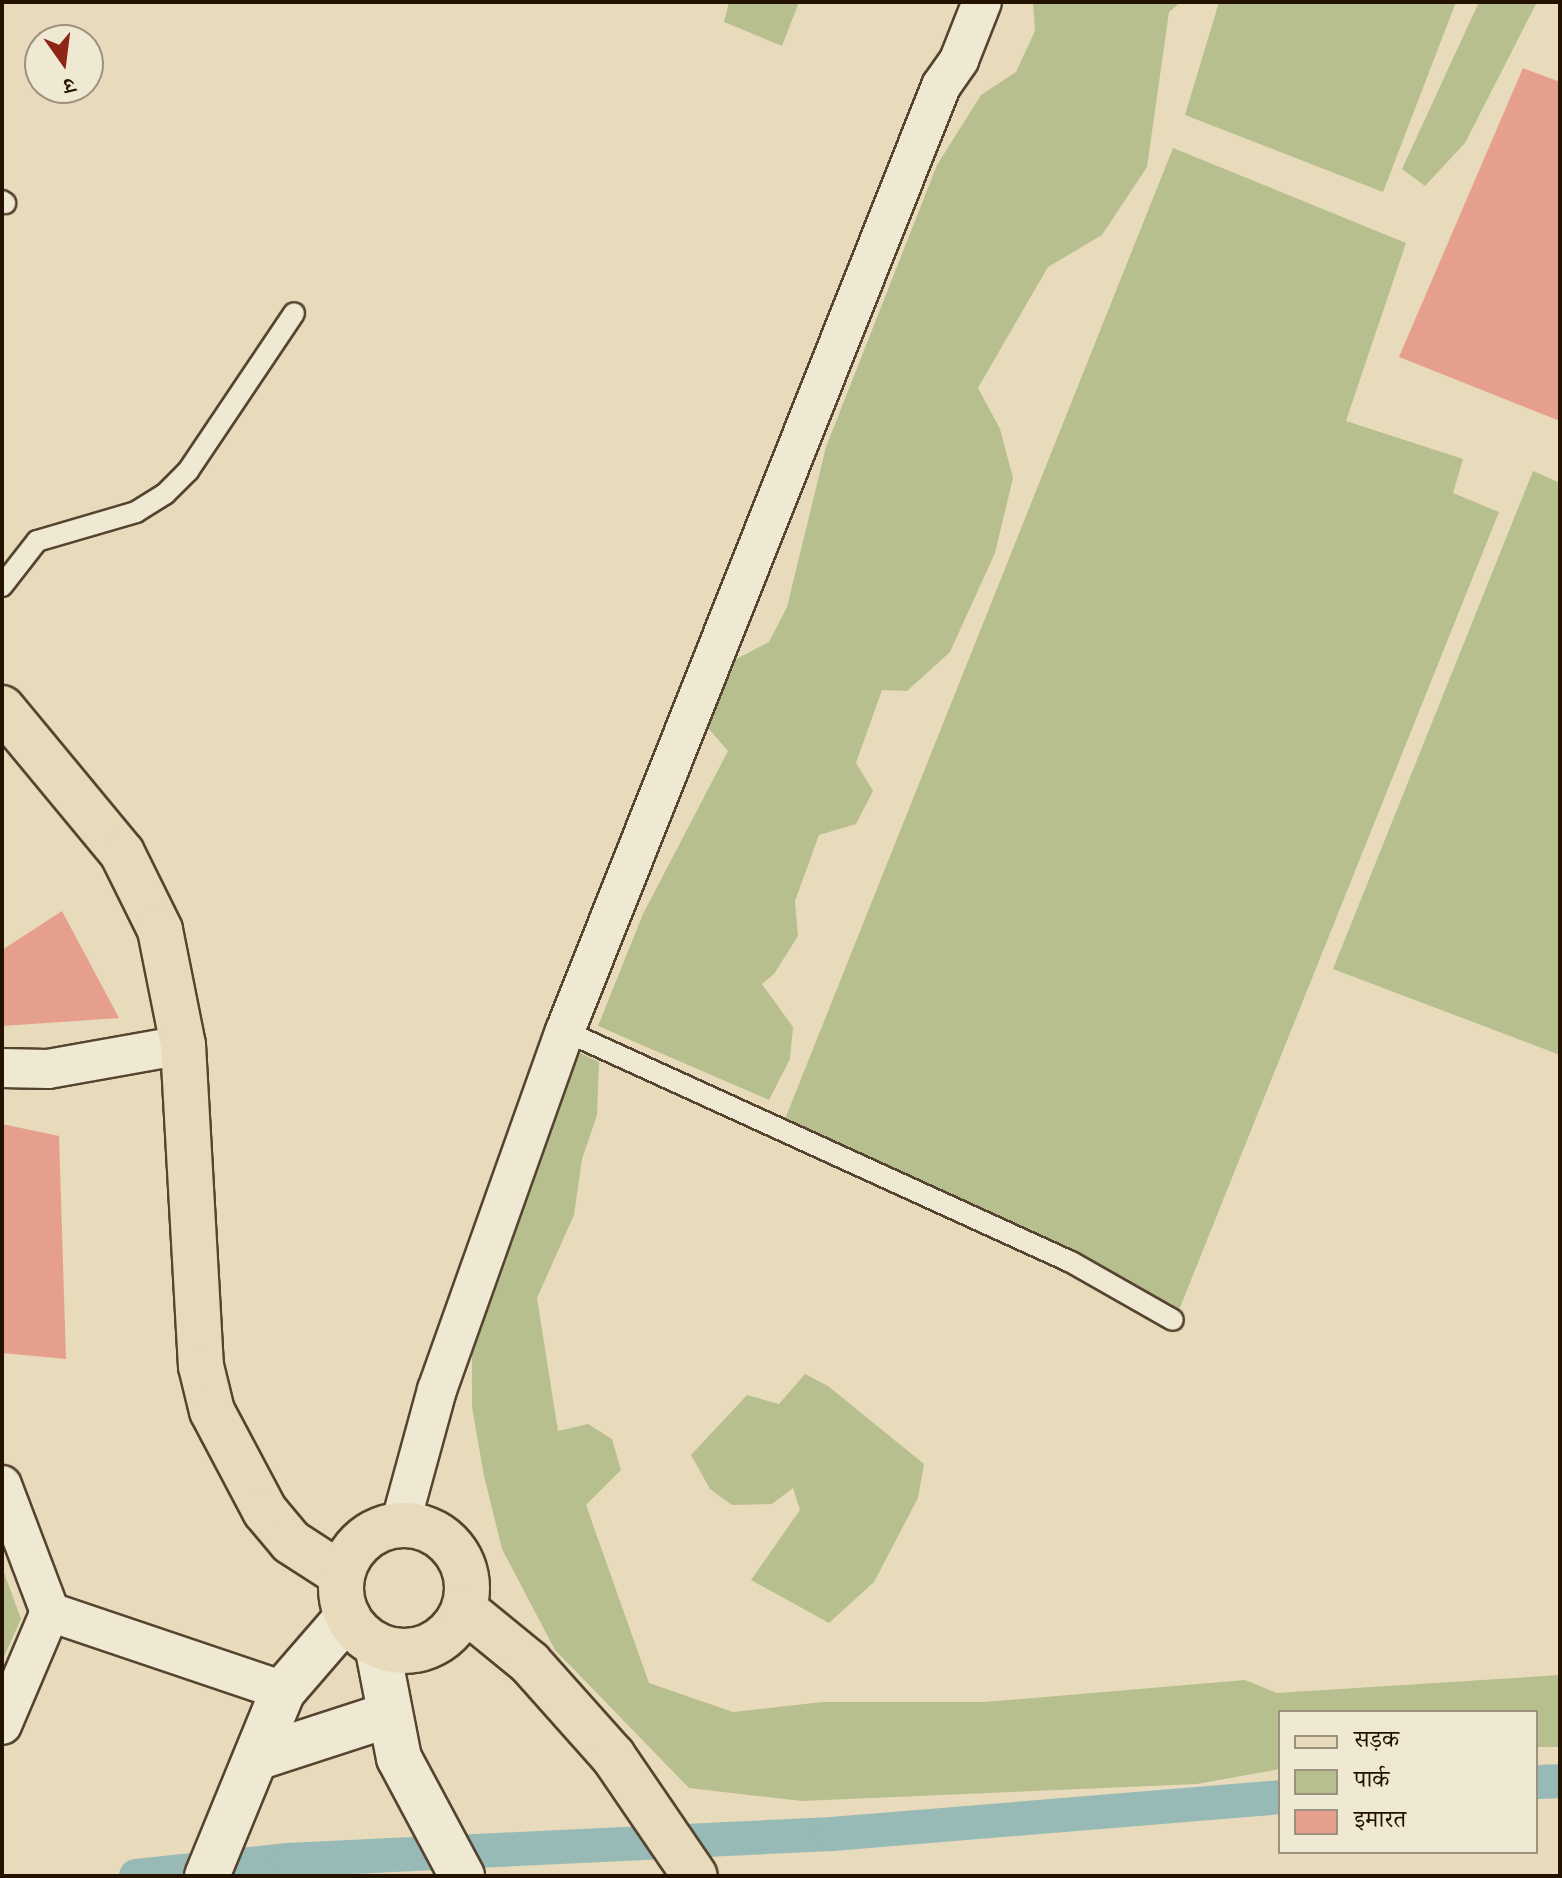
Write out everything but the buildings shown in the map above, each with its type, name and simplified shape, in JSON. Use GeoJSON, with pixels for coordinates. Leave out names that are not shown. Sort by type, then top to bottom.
{"type":"FeatureCollection","features":[{"type":"Feature","properties":{"kind":"main road"},"geometry":{"type":"LineString","coordinates":[[2,708],[122,853],[160,930],[183,1045],[201,1366],[212,1411],[265,1511],[355,1612],[397,1650],[437,1642],[464,1609],[465,1568],[456,1550],[422,1526],[400,1525],[363,1540],[355,1612],[399,1758],[462,1876]]}},
{"type":"Feature","properties":{"kind":"main road"},"geometry":{"type":"LineString","coordinates":[[464,1609],[530,1663],[613,1756],[695,1876]]}},
{"type":"Feature","properties":{"kind":"main road"},"geometry":{"type":"LineString","coordinates":[[207,1876],[283,1691],[355,1612]]}},
{"type":"Feature","properties":{"kind":"main road"},"geometry":{"type":"LineString","coordinates":[[256,1758],[388,1715]]}},
{"type":"Feature","properties":{"kind":"street"},"geometry":{"type":"LineString","coordinates":[[400,1525],[437,1390],[565,1031],[941,86],[959,60],[982,2]]}},
{"type":"Feature","properties":{"kind":"street"},"geometry":{"type":"LineString","coordinates":[[2,1068],[48,1069],[183,1045]]}},
{"type":"Feature","properties":{"kind":"street"},"geometry":{"type":"LineString","coordinates":[[2,1485],[50,1612],[2,1725]]}},
{"type":"Feature","properties":{"kind":"street"},"geometry":{"type":"LineString","coordinates":[[50,1612],[283,1691]]}},
{"type":"Feature","properties":{"kind":"lane"},"geometry":{"type":"LineString","coordinates":[[2,586],[37,541],[136,512],[165,494],[188,471],[294,313]]}},
{"type":"Feature","properties":{"kind":"lane"},"geometry":{"type":"LineString","coordinates":[[565,1031],[1071,1262],[1173,1320]]}},
{"type":"Feature","properties":{"kind":"green space"},"geometry":{"type":"Polygon","coordinates":[[[729,2],[799,2],[782,46],[724,22],[729,2]]]}},
{"type":"Feature","properties":{"kind":"green space"},"geometry":{"type":"Polygon","coordinates":[[[1033,2],[1181,2],[1169,12],[1147,167],[1102,235],[1048,267],[978,388],[1000,429],[1013,478],[995,553],[950,652],[907,691],[882,690],[856,763],[873,791],[856,824],[819,835],[795,901],[798,936],[774,974],[762,984],[793,1027],[790,1059],[769,1100],[598,1026],[643,914],[728,751],[703,722],[708,674],[769,642],[787,607],[826,447],[937,165],[981,95],[1016,72],[1035,31],[1033,2]]]}},
{"type":"Feature","properties":{"kind":"green space"},"geometry":{"type":"Polygon","coordinates":[[[1219,2],[1456,2],[1383,192],[1185,115],[1219,2]]]}},
{"type":"Feature","properties":{"kind":"green space"},"geometry":{"type":"Polygon","coordinates":[[[1479,2],[1537,2],[1465,143],[1425,186],[1402,169],[1479,2]]]}},
{"type":"Feature","properties":{"kind":"green space"},"geometry":{"type":"Polygon","coordinates":[[[1173,148],[1406,243],[1346,421],[1463,459],[1453,493],[1499,512],[1175,1320],[785,1119],[1173,148]]]}},
{"type":"Feature","properties":{"kind":"green space"},"geometry":{"type":"Polygon","coordinates":[[[1533,471],[1560,483],[1560,1055],[1333,969],[1533,471]]]}},
{"type":"Feature","properties":{"kind":"green space"},"geometry":{"type":"Polygon","coordinates":[[[556,1050],[579,1052],[599,1062],[597,1115],[582,1159],[574,1215],[537,1298],[558,1431],[588,1424],[612,1439],[621,1470],[586,1505],[649,1683],[733,1712],[822,1702],[985,1702],[1245,1680],[1277,1693],[1560,1675],[1560,1747],[1538,1747],[1538,1710],[1278,1710],[1278,1769],[1197,1784],[802,1801],[689,1788],[555,1650],[502,1549],[484,1476],[472,1407],[472,1302],[497,1276],[514,1237],[489,1218],[556,1050]]]}},
{"type":"Feature","properties":{"kind":"green space"},"geometry":{"type":"Polygon","coordinates":[[[805,1374],[828,1386],[924,1464],[918,1498],[874,1582],[829,1623],[751,1580],[800,1510],[793,1488],[772,1504],[732,1505],[710,1489],[691,1455],[747,1395],[779,1404],[805,1374]]]}},
{"type":"Feature","properties":{"kind":"green space"},"geometry":{"type":"Polygon","coordinates":[[[2,1567],[21,1619],[2,1661],[2,1567]]]}},
{"type":"Feature","properties":{"kind":"waterway"},"geometry":{"type":"LineString","coordinates":[[1538,1782],[1560,1781]]}},
{"type":"Feature","properties":{"kind":"waterway"},"geometry":{"type":"LineString","coordinates":[[136,1876],[288,1860],[832,1834],[1278,1797]]}}]}
